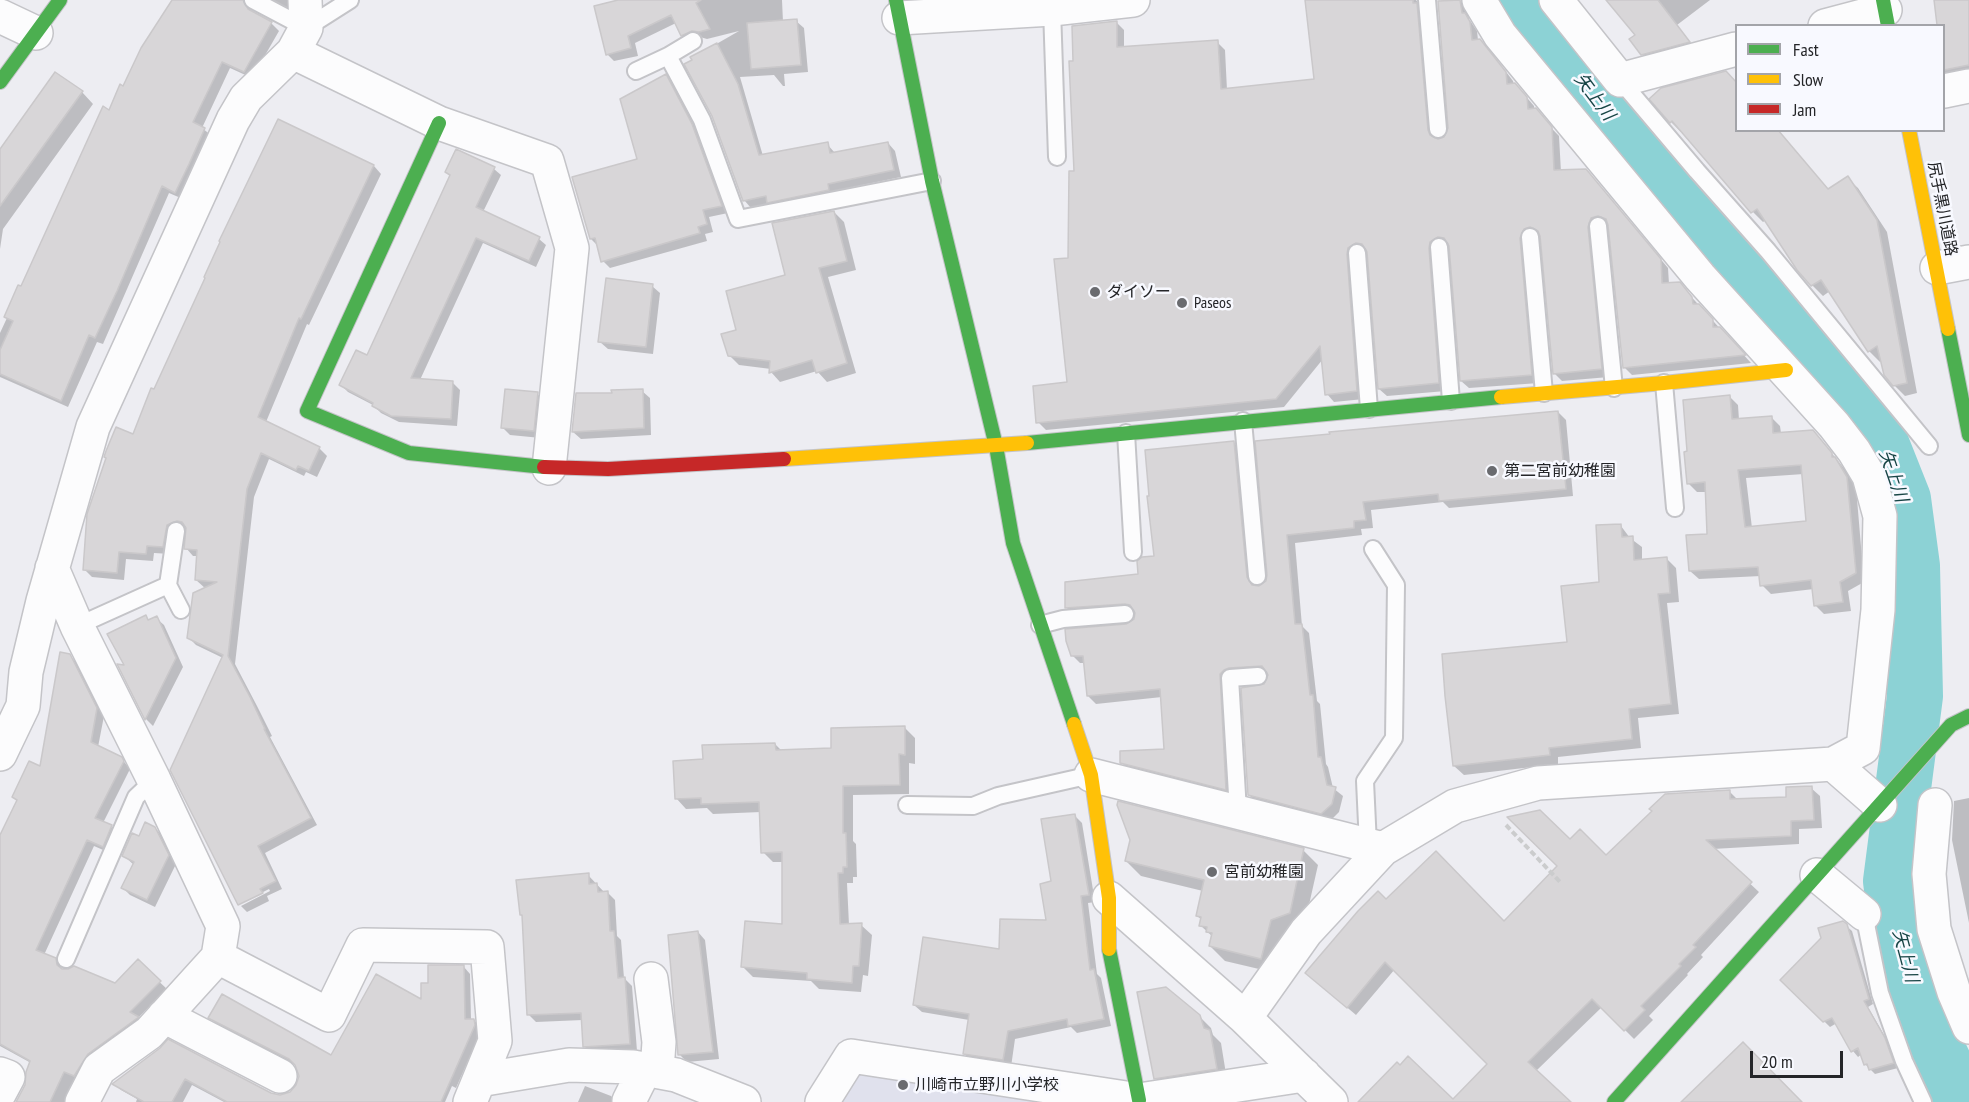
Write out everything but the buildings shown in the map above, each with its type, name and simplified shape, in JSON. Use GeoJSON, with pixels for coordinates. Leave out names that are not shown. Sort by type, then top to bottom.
{"type":"FeatureCollection","features":[{"type":"Feature","properties":{"kind":"street"},"geometry":{"type":"LineString","coordinates":[[0,82],[60,0]]}},
{"type":"Feature","properties":{"kind":"street"},"geometry":{"type":"LineString","coordinates":[[1245,1018],[1306,932],[1375,847],[1455,806],[1538,783],[1833,764],[1863,748],[1878,610],[1880,516],[1869,476],[1854,451],[1786,370],[1700,277],[1500,34],[1479,0]]}},
{"type":"Feature","properties":{"kind":"street"},"geometry":{"type":"LineString","coordinates":[[1556,0],[1620,80],[1735,50]]}},
{"type":"Feature","properties":{"kind":"street"},"geometry":{"type":"LineString","coordinates":[[1119,1],[1035,6],[898,9],[932,181],[996,446],[1013,543],[1092,775],[1109,898],[1108,941],[1139,1100]]}},
{"type":"Feature","properties":{"kind":"street"},"geometry":{"type":"LineString","coordinates":[[1834,24],[1885,12]]}},
{"type":"Feature","properties":{"kind":"street"},"geometry":{"type":"LineString","coordinates":[[0,16],[36,33]]}},
{"type":"Feature","properties":{"kind":"street"},"geometry":{"type":"LineString","coordinates":[[0,754],[8,713],[22,706],[26,672],[52,568],[93,427],[233,120],[246,98],[302,27],[439,123],[547,161],[572,248],[549,468]]}},
{"type":"Feature","properties":{"kind":"street"},"geometry":{"type":"LineString","coordinates":[[1945,91],[1969,86]]}},
{"type":"Feature","properties":{"kind":"street"},"geometry":{"type":"LineString","coordinates":[[439,123],[307,411],[409,453],[549,468],[608,469],[996,446],[1786,370]]}},
{"type":"Feature","properties":{"kind":"street","name":"尻手黒川道路"},"geometry":{"type":"LineString","coordinates":[[1909,132],[1969,435]]}},
{"type":"Feature","properties":{"kind":"street"},"geometry":{"type":"LineString","coordinates":[[1937,268],[1969,262]]}},
{"type":"Feature","properties":{"kind":"street"},"geometry":{"type":"LineString","coordinates":[[52,568],[77,626],[224,926],[218,957],[149,1033],[99,1069],[82,1102]]}},
{"type":"Feature","properties":{"kind":"street"},"geometry":{"type":"LineString","coordinates":[[1614,1102],[1952,724],[1969,716]]}},
{"type":"Feature","properties":{"kind":"street"},"geometry":{"type":"LineString","coordinates":[[1833,764],[1881,804]]}},
{"type":"Feature","properties":{"kind":"street"},"geometry":{"type":"LineString","coordinates":[[1092,775],[1375,847]]}},
{"type":"Feature","properties":{"kind":"street"},"geometry":{"type":"LineString","coordinates":[[1935,805],[1929,874],[1934,929],[1954,992],[1969,1027]]}},
{"type":"Feature","properties":{"kind":"street"},"geometry":{"type":"LineString","coordinates":[[1816,875],[1864,914]]}},
{"type":"Feature","properties":{"kind":"street"},"geometry":{"type":"LineString","coordinates":[[1109,898],[1245,1018],[1331,1102]]}},
{"type":"Feature","properties":{"kind":"street"},"geometry":{"type":"LineString","coordinates":[[218,957],[328,1015],[363,945],[488,947],[495,1041],[475,1091]]}},
{"type":"Feature","properties":{"kind":"street"},"geometry":{"type":"LineString","coordinates":[[629,1101],[651,1070],[658,1042],[651,979]]}},
{"type":"Feature","properties":{"kind":"street"},"geometry":{"type":"LineString","coordinates":[[164,1016],[280,1076]]}},
{"type":"Feature","properties":{"kind":"street"},"geometry":{"type":"LineString","coordinates":[[822,1102],[851,1056],[1139,1100],[1304,1075]]}},
{"type":"Feature","properties":{"kind":"street"},"geometry":{"type":"LineString","coordinates":[[475,1091],[569,1065],[633,1067],[676,1075],[744,1102]]}},
{"type":"Feature","properties":{"kind":"street"},"geometry":{"type":"LineString","coordinates":[[0,1074],[8,1077],[0,1092]]}},
{"type":"Feature","properties":{"kind":"lane"},"geometry":{"type":"LineString","coordinates":[[253,0],[302,27],[350,0]]}},
{"type":"Feature","properties":{"kind":"lane"},"geometry":{"type":"LineString","coordinates":[[1427,0],[1438,129]]}},
{"type":"Feature","properties":{"kind":"lane"},"geometry":{"type":"LineString","coordinates":[[1035,6],[1057,156]]}},
{"type":"Feature","properties":{"kind":"lane"},"geometry":{"type":"LineString","coordinates":[[636,71],[693,41]]}},
{"type":"Feature","properties":{"kind":"lane"},"geometry":{"type":"LineString","coordinates":[[668,56],[702,120],[738,219],[932,181]]}},
{"type":"Feature","properties":{"kind":"lane"},"geometry":{"type":"LineString","coordinates":[[1620,80],[1768,251],[1929,446]]}},
{"type":"Feature","properties":{"kind":"lane"},"geometry":{"type":"LineString","coordinates":[[1598,226],[1614,388]]}},
{"type":"Feature","properties":{"kind":"lane"},"geometry":{"type":"LineString","coordinates":[[1530,237],[1544,393]]}},
{"type":"Feature","properties":{"kind":"lane"},"geometry":{"type":"LineString","coordinates":[[1439,247],[1451,401]]}},
{"type":"Feature","properties":{"kind":"lane"},"geometry":{"type":"LineString","coordinates":[[1357,253],[1369,409]]}},
{"type":"Feature","properties":{"kind":"lane"},"geometry":{"type":"LineString","coordinates":[[1664,383],[1675,508]]}},
{"type":"Feature","properties":{"kind":"lane"},"geometry":{"type":"LineString","coordinates":[[1243,422],[1257,576]]}},
{"type":"Feature","properties":{"kind":"lane"},"geometry":{"type":"LineString","coordinates":[[1126,433],[1133,552]]}},
{"type":"Feature","properties":{"kind":"lane"},"geometry":{"type":"LineString","coordinates":[[176,531],[168,585],[182,610]]}},
{"type":"Feature","properties":{"kind":"lane"},"geometry":{"type":"LineString","coordinates":[[1373,549],[1396,585],[1394,738],[1365,781],[1375,847]]}},
{"type":"Feature","properties":{"kind":"lane"},"geometry":{"type":"LineString","coordinates":[[77,626],[168,585]]}},
{"type":"Feature","properties":{"kind":"lane"},"geometry":{"type":"LineString","coordinates":[[1040,625],[1063,619],[1125,614]]}},
{"type":"Feature","properties":{"kind":"lane"},"geometry":{"type":"LineString","coordinates":[[1238,812],[1230,678],[1257,676]]}},
{"type":"Feature","properties":{"kind":"lane"},"geometry":{"type":"LineString","coordinates":[[907,805],[973,806],[998,796],[1092,775]]}},
{"type":"Feature","properties":{"kind":"lane"},"geometry":{"type":"LineString","coordinates":[[66,959],[136,796],[154,780]]}},
{"type":"Feature","properties":{"kind":"lane"},"geometry":{"type":"LineString","coordinates":[[1864,914],[1880,993],[1904,1061],[1923,1102]]}},
{"type":"Feature","properties":{"kind":"path"},"geometry":{"type":"LineString","coordinates":[[1481,799],[1561,883]]}},
{"type":"Feature","properties":{"kind":"shaded area","name":"川崎市立野川小学校"},"geometry":{"type":"Polygon","coordinates":[[[852,1068],[1074,1102],[834,1102],[852,1068]]]}},
{"type":"Feature","properties":{"kind":"waterway","name":"矢上川"},"geometry":{"type":"LineString","coordinates":[[1520,0],[1621,132],[1852,400],[1878,436],[1903,499],[1912,566],[1915,696],[1891,881],[1899,945],[1925,1024],[1963,1102]]}},
{"type":"Feature","properties":{"kind":"traffic: fast"},"geometry":{"type":"LineString","coordinates":[[0,82],[60,0]]}},
{"type":"Feature","properties":{"kind":"traffic: fast"},"geometry":{"type":"LineString","coordinates":[[896,0],[932,181],[996,446],[1013,543],[1074,724]]}},
{"type":"Feature","properties":{"kind":"traffic: fast"},"geometry":{"type":"LineString","coordinates":[[1883,0],[1888,24]]}},
{"type":"Feature","properties":{"kind":"traffic: fast"},"geometry":{"type":"LineString","coordinates":[[439,123],[307,411],[409,453],[544,467]]}},
{"type":"Feature","properties":{"kind":"traffic: fast"},"geometry":{"type":"LineString","coordinates":[[1948,329],[1969,435]]}},
{"type":"Feature","properties":{"kind":"traffic: fast"},"geometry":{"type":"LineString","coordinates":[[1027,443],[1501,397]]}},
{"type":"Feature","properties":{"kind":"traffic: fast"},"geometry":{"type":"LineString","coordinates":[[1614,1102],[1951,725],[1969,716]]}},
{"type":"Feature","properties":{"kind":"traffic: fast"},"geometry":{"type":"LineString","coordinates":[[1109,949],[1139,1100]]}},
{"type":"Feature","properties":{"kind":"traffic: slow"},"geometry":{"type":"LineString","coordinates":[[1909,132],[1948,329]]}},
{"type":"Feature","properties":{"kind":"traffic: slow"},"geometry":{"type":"LineString","coordinates":[[1501,397],[1786,370]]}},
{"type":"Feature","properties":{"kind":"traffic: slow"},"geometry":{"type":"LineString","coordinates":[[784,459],[1027,443]]}},
{"type":"Feature","properties":{"kind":"traffic: slow"},"geometry":{"type":"LineString","coordinates":[[1074,724],[1091,775],[1109,898],[1109,949]]}},
{"type":"Feature","properties":{"kind":"traffic: jam"},"geometry":{"type":"LineString","coordinates":[[544,467],[608,469],[784,459]]}},
{"type":"Feature","properties":{"kind":"place","name":"ダイソー"},"geometry":{"type":"Point","coordinates":[1095,292]}},
{"type":"Feature","properties":{"kind":"place","name":"Paseos"},"geometry":{"type":"Point","coordinates":[1182,303]}},
{"type":"Feature","properties":{"kind":"place","name":"第二宮前幼稚園"},"geometry":{"type":"Point","coordinates":[1492,471]}},
{"type":"Feature","properties":{"kind":"place","name":"宮前幼稚園"},"geometry":{"type":"Point","coordinates":[1212,872]}},
{"type":"Feature","properties":{"kind":"place","name":"川崎市立野川小学校"},"geometry":{"type":"Point","coordinates":[903,1085]}}]}
